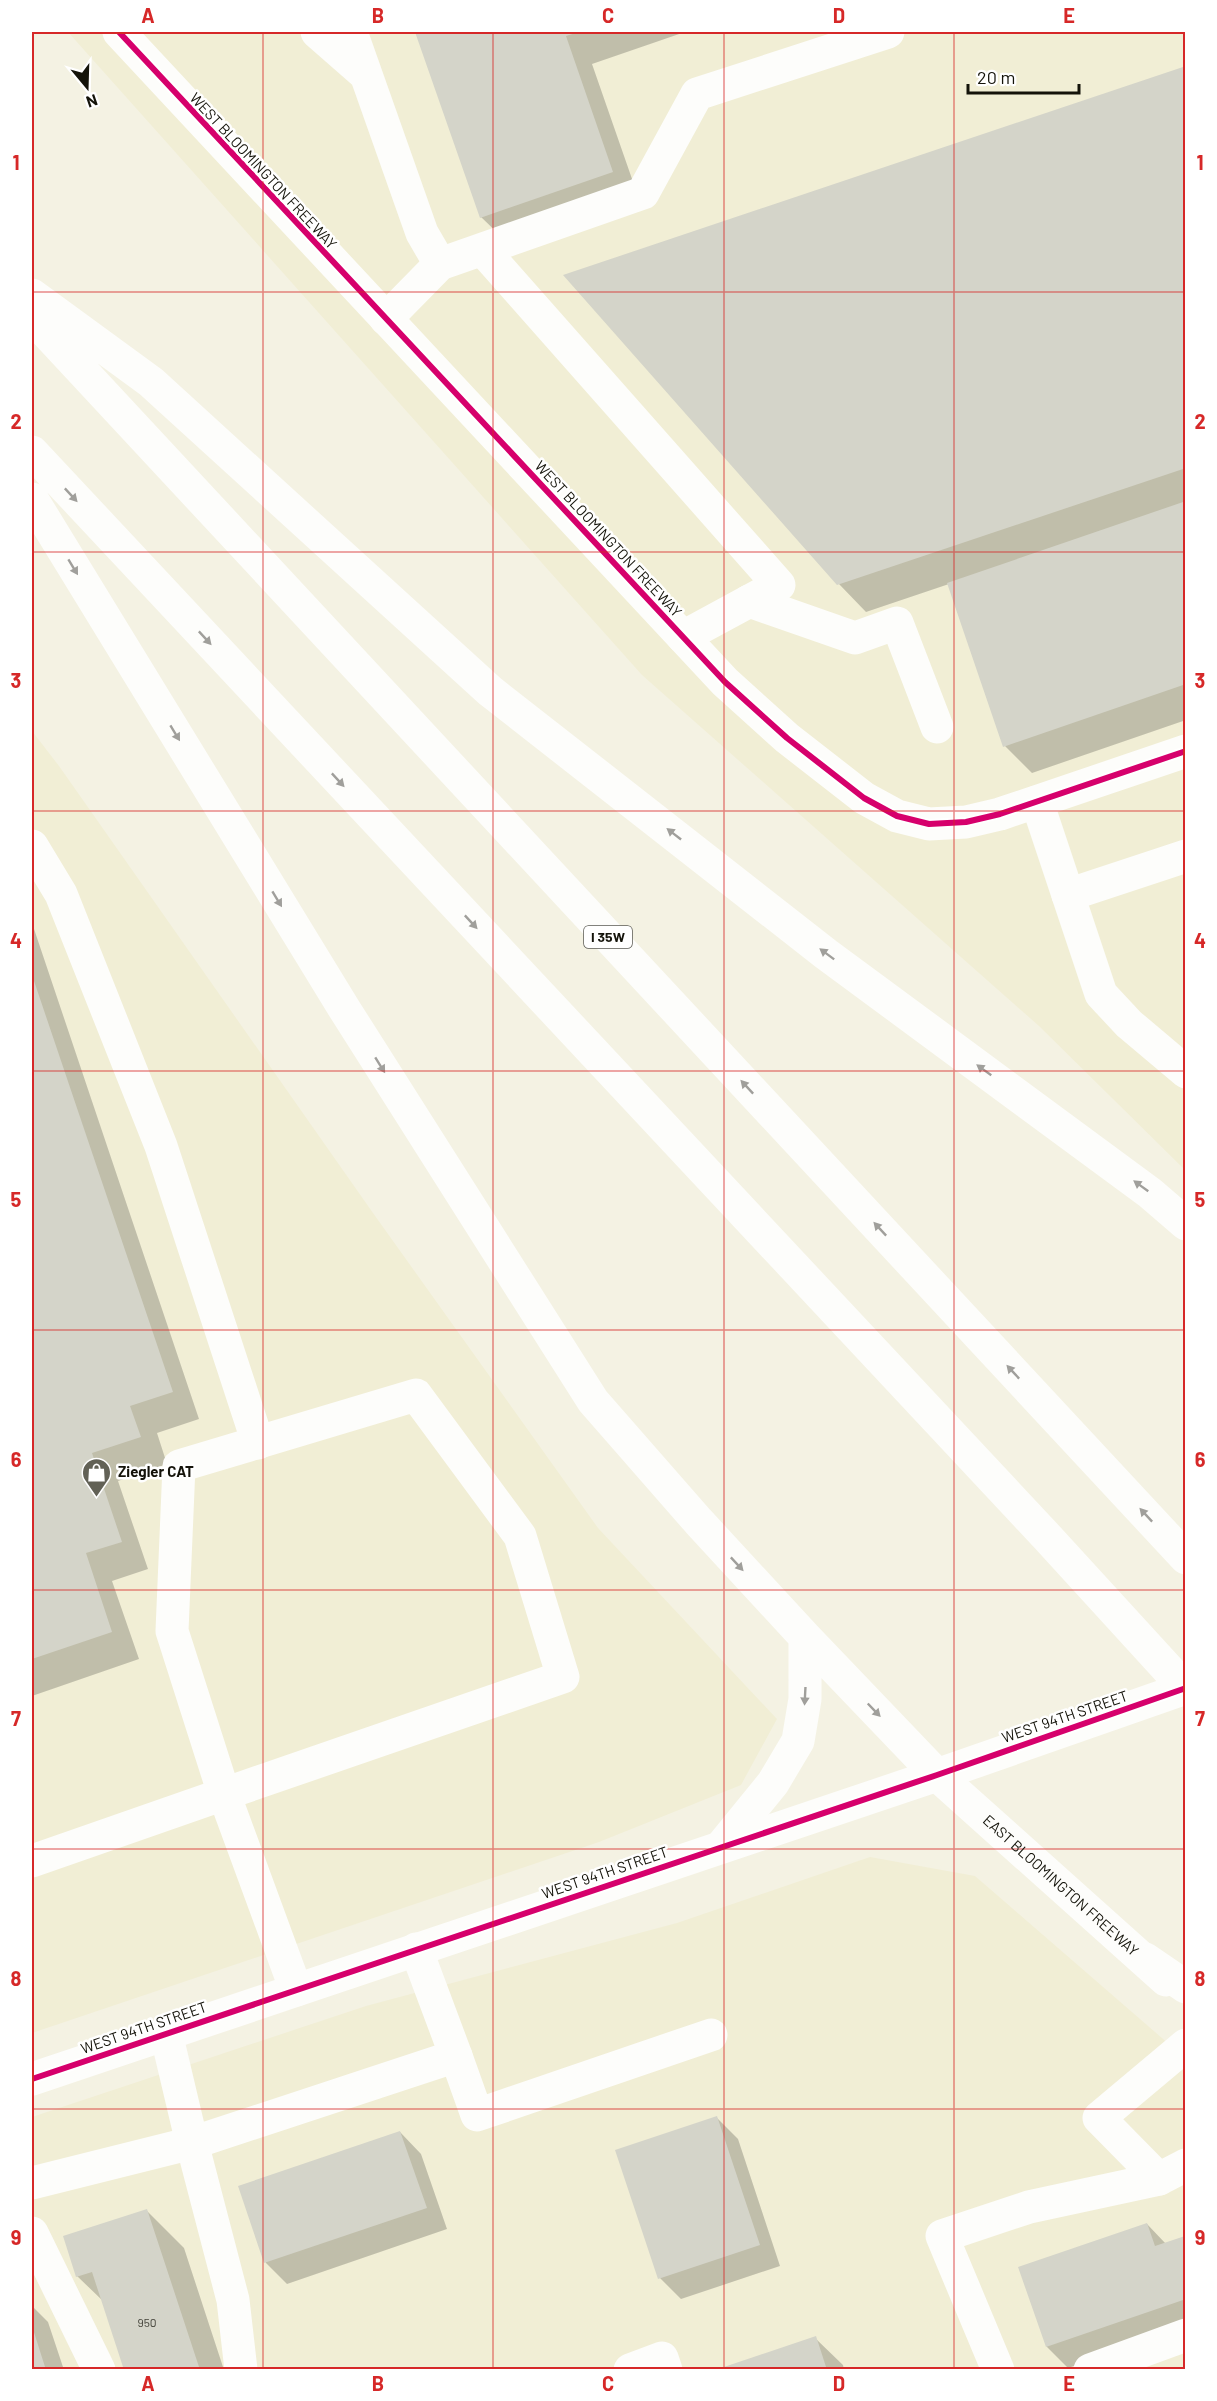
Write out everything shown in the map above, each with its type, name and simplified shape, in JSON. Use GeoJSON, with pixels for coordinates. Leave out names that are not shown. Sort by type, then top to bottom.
{"type":"FeatureCollection","features":[{"type":"Feature","properties":{"kind":"main road","name":"WEST BLOOMINGTON FREEWAY"},"geometry":{"type":"LineString","coordinates":[[119,32],[724,682],[787,738],[864,798],[897,816],[929,824],[966,822],[1037,802],[1185,751]]}},
{"type":"Feature","properties":{"kind":"main road"},"geometry":{"type":"LineString","coordinates":[[317,32],[367,76]]}},
{"type":"Feature","properties":{"kind":"main road"},"geometry":{"type":"LineString","coordinates":[[351,32],[422,233],[440,264]]}},
{"type":"Feature","properties":{"kind":"main road"},"geometry":{"type":"LineString","coordinates":[[386,319],[440,264],[643,193],[697,94],[888,32]]}},
{"type":"Feature","properties":{"kind":"main road"},"geometry":{"type":"LineString","coordinates":[[483,249],[779,585],[683,637]]}},
{"type":"Feature","properties":{"kind":"main road"},"geometry":{"type":"LineString","coordinates":[[32,295],[151,382],[490,691],[826,954],[1150,1192],[1185,1224]]}},
{"type":"Feature","properties":{"kind":"main road","name":"I 35W"},"geometry":{"type":"LineString","coordinates":[[32,317],[1185,1558]]}},
{"type":"Feature","properties":{"kind":"main road"},"geometry":{"type":"LineString","coordinates":[[32,452],[1030,1520],[1185,1689]]}},
{"type":"Feature","properties":{"kind":"main road","name":"EAST BLOOMINGTON FREEWAY"},"geometry":{"type":"LineString","coordinates":[[32,499],[345,1011],[593,1401],[698,1521],[937,1775],[1145,1959],[1185,1999]]}},
{"type":"Feature","properties":{"kind":"main road"},"geometry":{"type":"LineString","coordinates":[[749,601],[855,638],[897,623],[937,727]]}},
{"type":"Feature","properties":{"kind":"main road"},"geometry":{"type":"LineString","coordinates":[[1037,802],[1101,994],[1129,1024],[1185,1072]]}},
{"type":"Feature","properties":{"kind":"main road"},"geometry":{"type":"LineString","coordinates":[[32,846],[61,894],[161,1146],[258,1443]]}},
{"type":"Feature","properties":{"kind":"main road"},"geometry":{"type":"LineString","coordinates":[[1068,895],[1185,856]]}},
{"type":"Feature","properties":{"kind":"main road"},"geometry":{"type":"LineString","coordinates":[[32,1861],[224,1794],[563,1677],[520,1536],[416,1395],[179,1466],[172,1631],[224,1794],[296,1990]]}},
{"type":"Feature","properties":{"kind":"main road"},"geometry":{"type":"LineString","coordinates":[[721,1847],[773,1783],[798,1741],[806,1699],[805,1637]]}},
{"type":"Feature","properties":{"kind":"main road","name":"WEST 94TH STREET"},"geometry":{"type":"LineString","coordinates":[[32,2079],[937,1775],[1185,1689]]}},
{"type":"Feature","properties":{"kind":"main road"},"geometry":{"type":"LineString","coordinates":[[416,1949],[477,2115],[711,2035]]}},
{"type":"Feature","properties":{"kind":"main road"},"geometry":{"type":"LineString","coordinates":[[1145,1959],[1185,1987]]}},
{"type":"Feature","properties":{"kind":"main road"},"geometry":{"type":"LineString","coordinates":[[166,2033],[233,2300],[241,2370]]}},
{"type":"Feature","properties":{"kind":"main road"},"geometry":{"type":"LineString","coordinates":[[1172,2172],[1099,2118],[1185,2045]]}},
{"type":"Feature","properties":{"kind":"main road"},"geometry":{"type":"LineString","coordinates":[[32,2183],[192,2143],[456,2056]]}},
{"type":"Feature","properties":{"kind":"main road"},"geometry":{"type":"LineString","coordinates":[[998,2370],[942,2236],[1029,2207],[1172,2172]]}},
{"type":"Feature","properties":{"kind":"main road"},"geometry":{"type":"LineString","coordinates":[[32,2233],[99,2370]]}},
{"type":"Feature","properties":{"kind":"main road"},"geometry":{"type":"LineString","coordinates":[[1090,2370],[1185,2335]]}},
{"type":"Feature","properties":{"kind":"main road"},"geometry":{"type":"LineString","coordinates":[[630,2370],[662,2358],[666,2370]]}},
{"type":"Feature","properties":{"kind":"shaded area"},"geometry":{"type":"Polygon","coordinates":[[[68,32],[1185,32],[1185,1170],[1039,1026],[642,675],[68,32]]]}},
{"type":"Feature","properties":{"kind":"shaded area"},"geometry":{"type":"Polygon","coordinates":[[[32,731],[598,1528],[777,1719],[741,1785],[599,1842],[32,2033],[32,731]]]}},
{"type":"Feature","properties":{"kind":"shaded area"},"geometry":{"type":"Polygon","coordinates":[[[870,1857],[975,1876],[1185,2058],[1185,2369],[32,2369],[32,2117],[366,2006],[677,1923],[870,1857]]]}},
{"type":"Feature","properties":{"kind":"building"},"geometry":{"type":"Polygon","coordinates":[[[415,32],[579,32],[566,36],[613,172],[480,218],[415,32]]]}},
{"type":"Feature","properties":{"kind":"building"},"geometry":{"type":"Polygon","coordinates":[[[1186,66],[1186,468],[837,585],[563,275],[1186,66]]]}},
{"type":"Feature","properties":{"kind":"building"},"geometry":{"type":"Polygon","coordinates":[[[1186,501],[1186,684],[1003,747],[947,583],[1186,501]]]}},
{"type":"Feature","properties":{"kind":"building"},"geometry":{"type":"Polygon","coordinates":[[[32,975],[173,1392],[130,1406],[141,1437],[92,1453],[122,1542],[86,1553],[112,1632],[32,1659],[32,975]]]}},
{"type":"Feature","properties":{"kind":"building"},"geometry":{"type":"Polygon","coordinates":[[[717,2116],[760,2245],[658,2279],[615,2150],[717,2116]]]}},
{"type":"Feature","properties":{"kind":"building"},"geometry":{"type":"Polygon","coordinates":[[[400,2131],[427,2208],[264,2263],[238,2186],[400,2131]]]}},
{"type":"Feature","properties":{"kind":"building"},"geometry":{"type":"Polygon","coordinates":[[[147,2209],[200,2370],[124,2370],[92,2272],[76,2277],[63,2236],[147,2209]]]}},
{"type":"Feature","properties":{"kind":"building"},"geometry":{"type":"Polygon","coordinates":[[[1147,2223],[1155,2246],[1185,2236],[1186,2299],[1046,2347],[1018,2267],[1147,2223]]]}},
{"type":"Feature","properties":{"kind":"building"},"geometry":{"type":"Polygon","coordinates":[[[32,2326],[46,2370],[32,2370],[32,2326]]]}},
{"type":"Feature","properties":{"kind":"building"},"geometry":{"type":"Polygon","coordinates":[[[816,2336],[827,2370],[718,2370],[718,2369],[816,2336]]]}},
{"type":"Feature","properties":{"kind":"cycle path"},"geometry":{"type":"LineString","coordinates":[[119,32],[725,682],[787,738],[864,798],[897,816],[929,824],[966,822],[1000,814],[1186,751]]}},
{"type":"Feature","properties":{"kind":"cycle path"},"geometry":{"type":"LineString","coordinates":[[32,2079],[937,1775],[1186,1688]]}},
{"type":"Feature","properties":{"kind":"place","name":"Ziegler CAT"},"geometry":{"type":"Point","coordinates":[97,1498]}}]}
